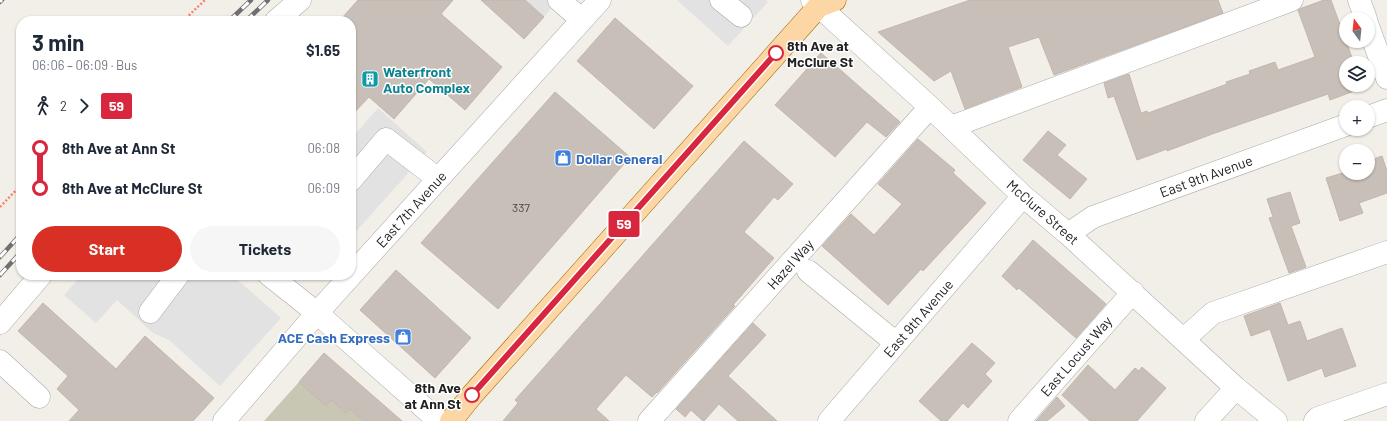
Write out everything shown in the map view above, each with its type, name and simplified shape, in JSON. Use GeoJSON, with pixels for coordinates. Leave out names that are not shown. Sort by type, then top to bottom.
{"type":"FeatureCollection","features":[{"type":"Feature","properties":{"kind":"main road"},"geometry":{"type":"LineString","coordinates":[[451,421],[472,395],[822,2]]}},
{"type":"Feature","properties":{"kind":"street"},"geometry":{"type":"LineString","coordinates":[[282,16],[300,0]]}},
{"type":"Feature","properties":{"kind":"street"},"geometry":{"type":"LineString","coordinates":[[559,0],[582,20]]}},
{"type":"Feature","properties":{"kind":"street","name":"East 7th Avenue"},"geometry":{"type":"LineString","coordinates":[[356,269],[600,0]]}},
{"type":"Feature","properties":{"kind":"street"},"geometry":{"type":"LineString","coordinates":[[721,0],[741,16]]}},
{"type":"Feature","properties":{"kind":"street"},"geometry":{"type":"LineString","coordinates":[[951,127],[1292,0]]}},
{"type":"Feature","properties":{"kind":"street"},"geometry":{"type":"LineString","coordinates":[[1359,0],[1363,12]]}},
{"type":"Feature","properties":{"kind":"street","name":"McClure Street"},"geometry":{"type":"LineString","coordinates":[[822,2],[1023,196],[1133,292],[1236,388],[1276,421]]}},
{"type":"Feature","properties":{"kind":"street"},"geometry":{"type":"LineString","coordinates":[[1375,45],[1387,78]]}},
{"type":"Feature","properties":{"kind":"street","name":"Hazel Way"},"geometry":{"type":"LineString","coordinates":[[649,421],[930,107]]}},
{"type":"Feature","properties":{"kind":"street"},"geometry":{"type":"LineString","coordinates":[[1375,114],[1387,110]]}},
{"type":"Feature","properties":{"kind":"street","name":"East 9th Avenue"},"geometry":{"type":"LineString","coordinates":[[1068,234],[1093,217],[1339,128]]}},
{"type":"Feature","properties":{"kind":"street"},"geometry":{"type":"LineString","coordinates":[[356,174],[386,139],[438,179]]}},
{"type":"Feature","properties":{"kind":"street","name":"East 9th Avenue"},"geometry":{"type":"LineString","coordinates":[[829,421],[1023,196]]}},
{"type":"Feature","properties":{"kind":"street"},"geometry":{"type":"LineString","coordinates":[[1184,339],[1213,313],[1387,252]]}},
{"type":"Feature","properties":{"kind":"street"},"geometry":{"type":"LineString","coordinates":[[808,271],[896,343]]}},
{"type":"Feature","properties":{"kind":"street"},"geometry":{"type":"LineString","coordinates":[[0,323],[37,280]]}},
{"type":"Feature","properties":{"kind":"street"},"geometry":{"type":"LineString","coordinates":[[150,312],[174,280]]}},
{"type":"Feature","properties":{"kind":"street"},"geometry":{"type":"LineString","coordinates":[[275,280],[316,313],[439,421]]}},
{"type":"Feature","properties":{"kind":"street","name":"East 7th Avenue"},"geometry":{"type":"LineString","coordinates":[[224,421],[346,280]]}},
{"type":"Feature","properties":{"kind":"street","name":"East Locust Way"},"geometry":{"type":"LineString","coordinates":[[1019,421],[1133,292]]}},
{"type":"Feature","properties":{"kind":"street"},"geometry":{"type":"LineString","coordinates":[[0,360],[40,397]]}},
{"type":"Feature","properties":{"kind":"street"},"geometry":{"type":"LineString","coordinates":[[1206,421],[1236,388]]}},
{"type":"Feature","properties":{"kind":"street"},"geometry":{"type":"LineString","coordinates":[[1315,421],[1318,418],[1387,394]]}},
{"type":"Feature","properties":{"kind":"path"},"geometry":{"type":"LineString","coordinates":[[188,16],[205,0]]}},
{"type":"Feature","properties":{"kind":"path"},"geometry":{"type":"LineString","coordinates":[[0,207],[16,190]]}},
{"type":"Feature","properties":{"kind":"shaded area"},"geometry":{"type":"Polygon","coordinates":[[[525,0],[558,0],[544,17],[525,0]]]}},
{"type":"Feature","properties":{"kind":"shaded area"},"geometry":{"type":"Polygon","coordinates":[[[677,0],[766,0],[768,2],[728,46],[677,0]]]}},
{"type":"Feature","properties":{"kind":"shaded area"},"geometry":{"type":"Polygon","coordinates":[[[378,108],[427,152],[356,231],[356,133],[378,108]]]}},
{"type":"Feature","properties":{"kind":"shaded area"},"geometry":{"type":"Polygon","coordinates":[[[78,280],[238,280],[281,318],[220,386],[169,340],[153,333],[117,300],[96,323],[64,295],[78,280]]]}},
{"type":"Feature","properties":{"kind":"shaded area"},"geometry":{"type":"Polygon","coordinates":[[[299,382],[326,406],[331,400],[346,413],[350,409],[364,421],[264,421],[299,382]]]}},
{"type":"Feature","properties":{"kind":"building"},"geometry":{"type":"Polygon","coordinates":[[[358,0],[453,0],[441,14],[502,67],[465,110],[429,79],[394,119],[369,97],[356,111],[356,16],[344,16],[358,0]]]}},
{"type":"Feature","properties":{"kind":"building"},"geometry":{"type":"Polygon","coordinates":[[[481,0],[525,0],[544,17],[524,39],[481,0]]]}},
{"type":"Feature","properties":{"kind":"building"},"geometry":{"type":"Polygon","coordinates":[[[970,0],[1218,0],[1223,13],[1054,75],[1039,37],[1008,47],[1022,87],[965,109],[951,71],[934,81],[878,32],[970,0]]]}},
{"type":"Feature","properties":{"kind":"building"},"geometry":{"type":"Polygon","coordinates":[[[1324,0],[1331,0],[1339,22],[1339,48],[1349,48],[1351,56],[1339,56],[1339,92],[1351,92],[1330,100],[1328,94],[1167,151],[1167,149],[1137,160],[1114,96],[1108,98],[1104,83],[1129,74],[1141,113],[1147,111],[1148,113],[1227,84],[1226,82],[1250,74],[1249,71],[1275,62],[1278,70],[1315,57],[1298,10],[1324,0]]]}},
{"type":"Feature","properties":{"kind":"building"},"geometry":{"type":"Polygon","coordinates":[[[615,18],[693,86],[654,129],[577,61],[615,18]]]}},
{"type":"Feature","properties":{"kind":"building"},"geometry":{"type":"Polygon","coordinates":[[[821,53],[900,122],[886,137],[867,122],[835,157],[775,105],[821,53]]]}},
{"type":"Feature","properties":{"kind":"building"},"geometry":{"type":"Polygon","coordinates":[[[555,92],[630,157],[498,309],[421,243],[555,92]]]}},
{"type":"Feature","properties":{"kind":"building"},"geometry":{"type":"Polygon","coordinates":[[[1048,131],[1066,145],[1057,155],[1087,179],[1070,199],[1023,160],[1048,131]]]}},
{"type":"Feature","properties":{"kind":"building"},"geometry":{"type":"Polygon","coordinates":[[[918,139],[955,170],[953,173],[986,203],[923,271],[921,269],[888,305],[822,246],[851,214],[874,235],[902,204],[878,184],[918,139]]]}},
{"type":"Feature","properties":{"kind":"building"},"geometry":{"type":"Polygon","coordinates":[[[744,141],[793,184],[778,200],[774,197],[744,232],[774,258],[733,305],[735,306],[652,397],[626,375],[596,409],[609,421],[503,421],[518,403],[515,400],[744,141]]]}},
{"type":"Feature","properties":{"kind":"building"},"geometry":{"type":"Polygon","coordinates":[[[1382,156],[1387,171],[1387,193],[1359,203],[1363,213],[1340,221],[1326,178],[1339,174],[1339,180],[1375,180],[1375,158],[1382,156]]]}},
{"type":"Feature","properties":{"kind":"building"},"geometry":{"type":"Polygon","coordinates":[[[1290,192],[1300,223],[1291,226],[1306,267],[1289,273],[1269,218],[1273,217],[1267,199],[1290,192]]]}},
{"type":"Feature","properties":{"kind":"building"},"geometry":{"type":"Polygon","coordinates":[[[1033,240],[1106,304],[1076,338],[1019,288],[1017,290],[1002,276],[1033,240]]]}},
{"type":"Feature","properties":{"kind":"building"},"geometry":{"type":"Polygon","coordinates":[[[396,270],[471,338],[435,378],[360,310],[396,270]]]}},
{"type":"Feature","properties":{"kind":"building"},"geometry":{"type":"Polygon","coordinates":[[[43,303],[116,369],[145,336],[214,398],[193,421],[69,421],[79,410],[57,389],[68,376],[18,331],[43,303]]]}},
{"type":"Feature","properties":{"kind":"building"},"geometry":{"type":"Polygon","coordinates":[[[1280,303],[1288,325],[1300,321],[1307,341],[1342,328],[1356,366],[1325,377],[1322,368],[1288,381],[1270,329],[1251,336],[1244,316],[1280,303]]]}},
{"type":"Feature","properties":{"kind":"building"},"geometry":{"type":"Polygon","coordinates":[[[753,323],[766,335],[728,376],[777,421],[738,421],[719,404],[704,421],[691,410],[685,417],[676,409],[753,323]]]}},
{"type":"Feature","properties":{"kind":"building"},"geometry":{"type":"Polygon","coordinates":[[[972,343],[995,363],[985,374],[992,381],[968,408],[963,403],[947,421],[941,421],[919,401],[972,343]]]}},
{"type":"Feature","properties":{"kind":"building"},"geometry":{"type":"Polygon","coordinates":[[[324,353],[402,421],[364,421],[350,409],[346,413],[331,400],[326,406],[299,382],[324,353]]]}},
{"type":"Feature","properties":{"kind":"building"},"geometry":{"type":"Polygon","coordinates":[[[1088,365],[1115,390],[1135,368],[1139,371],[1142,367],[1166,388],[1137,421],[1090,421],[1062,395],[1088,365]]]}},
{"type":"Feature","properties":{"kind":"building"},"geometry":{"type":"Polygon","coordinates":[[[1057,397],[1065,406],[1047,421],[1036,421],[1057,397]]]}},
{"type":"Feature","properties":{"kind":"railway"},"geometry":{"type":"LineString","coordinates":[[234,16],[251,0]]}},
{"type":"Feature","properties":{"kind":"railway"},"geometry":{"type":"LineString","coordinates":[[251,16],[268,0]]}},
{"type":"Feature","properties":{"kind":"railway"},"geometry":{"type":"LineString","coordinates":[[0,257],[16,239]]}},
{"type":"Feature","properties":{"kind":"railway"},"geometry":{"type":"LineString","coordinates":[[0,275],[16,257]]}},
{"type":"Feature","properties":{"kind":"bus line","name":"59"},"geometry":{"type":"LineString","coordinates":[[472,395],[776,53]]}},
{"type":"Feature","properties":{"kind":"place","name":"8th Ave at McClure St"},"geometry":{"type":"Point","coordinates":[776,53]}},
{"type":"Feature","properties":{"kind":"place","name":"Waterfront Auto Complex"},"geometry":{"type":"Point","coordinates":[370,79]}},
{"type":"Feature","properties":{"kind":"place","name":"Dollar General"},"geometry":{"type":"Point","coordinates":[563,158]}},
{"type":"Feature","properties":{"kind":"place","name":"ACE Cash Express"},"geometry":{"type":"Point","coordinates":[403,337]}},
{"type":"Feature","properties":{"kind":"place","name":"8th Ave at Ann St"},"geometry":{"type":"Point","coordinates":[472,395]}}]}
